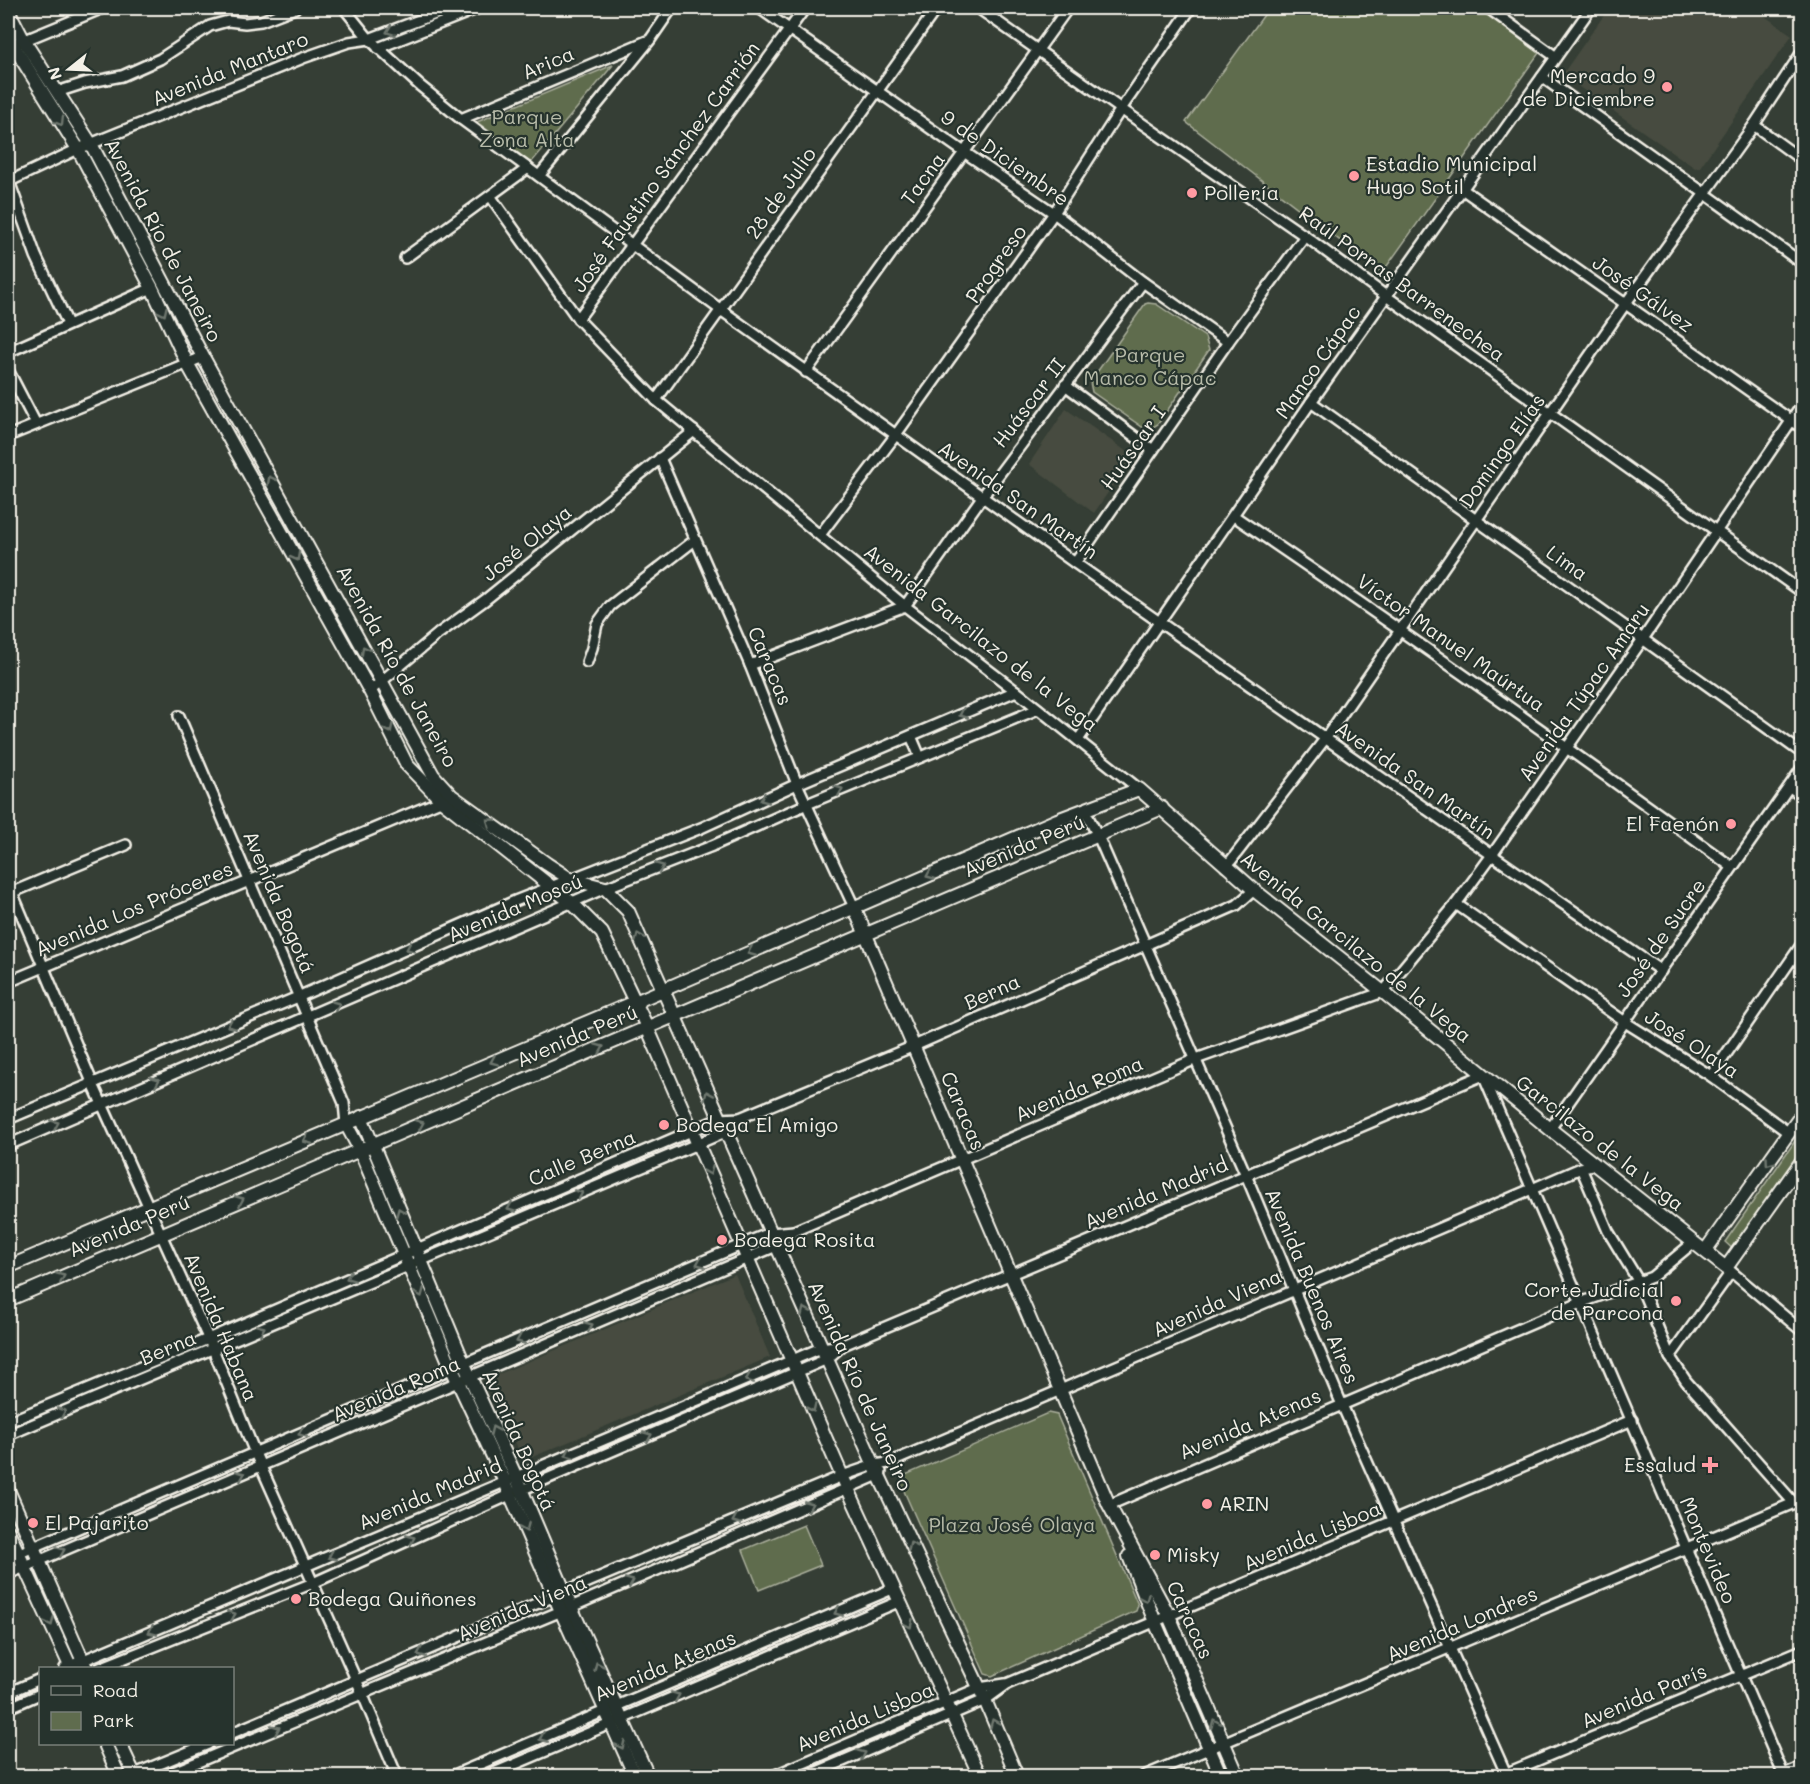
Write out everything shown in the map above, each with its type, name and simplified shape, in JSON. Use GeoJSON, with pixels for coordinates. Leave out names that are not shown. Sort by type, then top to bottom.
{"type":"FeatureCollection","features":[{"type":"Feature","properties":{"kind":"street"},"geometry":{"type":"LineString","coordinates":[[13,42],[103,8]]}},
{"type":"Feature","properties":{"kind":"street"},"geometry":{"type":"LineString","coordinates":[[57,92],[85,83],[122,76],[160,59],[210,26],[228,21],[245,23],[261,21],[295,8]]}},
{"type":"Feature","properties":{"kind":"street","name":"Avenida San Martín"},"geometry":{"type":"LineString","coordinates":[[344,8],[369,39],[418,85],[539,177],[895,436],[1325,739],[1661,971]]}},
{"type":"Feature","properties":{"kind":"street","name":"Avenida Mantaro"},"geometry":{"type":"LineString","coordinates":[[8,182],[78,149],[303,58],[349,42],[369,39],[451,8]]}},
{"type":"Feature","properties":{"kind":"street"},"geometry":{"type":"LineString","coordinates":[[378,48],[479,8]]}},
{"type":"Feature","properties":{"kind":"street"},"geometry":{"type":"LineString","coordinates":[[539,177],[650,40],[672,8]]}},
{"type":"Feature","properties":{"kind":"street","name":"9 de Diciembre"},"geometry":{"type":"LineString","coordinates":[[759,8],[1054,213],[1143,282],[1228,342]]}},
{"type":"Feature","properties":{"kind":"street","name":"José Faustino Sánchez Carrión"},"geometry":{"type":"LineString","coordinates":[[578,319],[805,8]]}},
{"type":"Feature","properties":{"kind":"street","name":"28 de Julio"},"geometry":{"type":"LineString","coordinates":[[656,400],[876,90],[937,8]]}},
{"type":"Feature","properties":{"kind":"street","name":"Raúl Porras Barrenechea"},"geometry":{"type":"LineString","coordinates":[[978,8],[1305,236],[1803,592]]}},
{"type":"Feature","properties":{"kind":"street","name":"Tacna"},"geometry":{"type":"LineString","coordinates":[[806,372],[1068,8]]}},
{"type":"Feature","properties":{"kind":"street","name":"Progreso"},"geometry":{"type":"LineString","coordinates":[[820,535],[895,436],[1054,213],[1121,109],[1191,8]]}},
{"type":"Feature","properties":{"kind":"street"},"geometry":{"type":"LineString","coordinates":[[1488,8],[1556,57]]}},
{"type":"Feature","properties":{"kind":"street","name":"Manco Cápac"},"geometry":{"type":"LineString","coordinates":[[1078,740],[1311,402],[1591,8]]}},
{"type":"Feature","properties":{"kind":"street","name":"Avenida Río de Janeiro"},"geometry":{"type":"LineString","coordinates":[[8,10],[13,42],[78,149],[152,288],[187,363],[370,691],[407,765],[572,903],[602,933],[647,1028],[793,1367],[892,1589],[980,1776]]}},
{"type":"Feature","properties":{"kind":"street","name":"Arica"},"geometry":{"type":"LineString","coordinates":[[461,119],[650,40]]}},
{"type":"Feature","properties":{"kind":"street","name":"Avenida Río de Janeiro"},"geometry":{"type":"LineString","coordinates":[[13,42],[57,92],[91,144],[203,357],[447,798],[570,879],[605,888],[628,911],[724,1132],[876,1470],[985,1700],[1017,1776]]}},
{"type":"Feature","properties":{"kind":"street","name":"Domingo Elías"},"geometry":{"type":"LineString","coordinates":[[1226,867],[1325,739],[1475,520],[1803,52]]}},
{"type":"Feature","properties":{"kind":"street"},"geometry":{"type":"LineString","coordinates":[[1542,77],[1803,263]]}},
{"type":"Feature","properties":{"kind":"street"},"geometry":{"type":"LineString","coordinates":[[1754,125],[1803,160]]}},
{"type":"Feature","properties":{"kind":"street"},"geometry":{"type":"LineString","coordinates":[[405,258],[528,168]]}},
{"type":"Feature","properties":{"kind":"street"},"geometry":{"type":"LineString","coordinates":[[8,182],[36,256],[68,324]]}},
{"type":"Feature","properties":{"kind":"street","name":"José Gálvez"},"geometry":{"type":"LineString","coordinates":[[1462,189],[1803,428]]}},
{"type":"Feature","properties":{"kind":"street","name":"Avenida Garcilazo de la Vega"},"geometry":{"type":"LineString","coordinates":[[491,197],[578,319],[656,400],[905,606],[1139,789],[1226,867],[1483,1075]]}},
{"type":"Feature","properties":{"kind":"street","name":"Huáscar I"},"geometry":{"type":"LineString","coordinates":[[1075,563],[1228,342],[1305,236]]}},
{"type":"Feature","properties":{"kind":"street","name":"Huáscar II"},"geometry":{"type":"LineString","coordinates":[[905,606],[982,497],[1143,282]]}},
{"type":"Feature","properties":{"kind":"street"},"geometry":{"type":"LineString","coordinates":[[8,352],[152,288]]}},
{"type":"Feature","properties":{"kind":"street"},"geometry":{"type":"LineString","coordinates":[[8,436],[203,357]]}},
{"type":"Feature","properties":{"kind":"street"},"geometry":{"type":"LineString","coordinates":[[8,370],[36,424]]}},
{"type":"Feature","properties":{"kind":"street"},"geometry":{"type":"LineString","coordinates":[[1065,385],[1153,450]]}},
{"type":"Feature","properties":{"kind":"street","name":"Lima"},"geometry":{"type":"LineString","coordinates":[[1311,402],[1803,753]]}},
{"type":"Feature","properties":{"kind":"street","name":"Avenida Túpac Amaru"},"geometry":{"type":"LineString","coordinates":[[1383,992],[1456,904],[1492,855],[1803,405]]}},
{"type":"Feature","properties":{"kind":"street","name":"José Olaya"},"geometry":{"type":"LineString","coordinates":[[370,691],[438,634],[485,600],[694,431]]}},
{"type":"Feature","properties":{"kind":"street","name":"Caracas"},"geometry":{"type":"LineString","coordinates":[[660,458],[750,666],[797,784],[867,935],[1108,1504],[1169,1616],[1238,1776]]}},
{"type":"Feature","properties":{"kind":"street"},"geometry":{"type":"LineString","coordinates":[[277,523],[290,515]]}},
{"type":"Feature","properties":{"kind":"street","name":"Víctor Manuel Maúrtua"},"geometry":{"type":"LineString","coordinates":[[1234,516],[1401,630],[1732,867]]}},
{"type":"Feature","properties":{"kind":"street"},"geometry":{"type":"LineString","coordinates":[[587,662],[597,624],[610,606],[694,540]]}},
{"type":"Feature","properties":{"kind":"street"},"geometry":{"type":"LineString","coordinates":[[750,666],[905,606]]}},
{"type":"Feature","properties":{"kind":"street","name":"Avenida Moscú"},"geometry":{"type":"LineString","coordinates":[[8,1119],[298,997],[551,886],[701,828],[797,784],[1016,691]]}},
{"type":"Feature","properties":{"kind":"street","name":"Avenida Moscú"},"geometry":{"type":"LineString","coordinates":[[8,1145],[605,888],[712,846],[807,804],[1038,709]]}},
{"type":"Feature","properties":{"kind":"street","name":"Avenida Bogotá"},"geometry":{"type":"LineString","coordinates":[[179,716],[344,1103]]}},
{"type":"Feature","properties":{"kind":"street"},"geometry":{"type":"LineString","coordinates":[[911,736],[920,757]]}},
{"type":"Feature","properties":{"kind":"street","name":"José de Sucre"},"geometry":{"type":"LineString","coordinates":[[1550,1129],[1803,768]]}},
{"type":"Feature","properties":{"kind":"street"},"geometry":{"type":"LineString","coordinates":[[1790,787],[1803,796]]}},
{"type":"Feature","properties":{"kind":"street","name":"Avenida Perú"},"geometry":{"type":"LineString","coordinates":[[8,1268],[662,991],[1084,809],[1139,789]]}},
{"type":"Feature","properties":{"kind":"street","name":"Avenida Los Próceres"},"geometry":{"type":"LineString","coordinates":[[8,982],[447,798]]}},
{"type":"Feature","properties":{"kind":"street","name":"Avenida Perú"},"geometry":{"type":"LineString","coordinates":[[8,1300],[1162,808]]}},
{"type":"Feature","properties":{"kind":"street","name":"Avenida Buenos Aires"},"geometry":{"type":"LineString","coordinates":[[1084,809],[1196,1059],[1342,1405],[1451,1648],[1504,1776]]}},
{"type":"Feature","properties":{"kind":"street"},"geometry":{"type":"LineString","coordinates":[[701,828],[712,846]]}},
{"type":"Feature","properties":{"kind":"street"},"geometry":{"type":"LineString","coordinates":[[10,893],[126,845]]}},
{"type":"Feature","properties":{"kind":"street","name":"Berna"},"geometry":{"type":"LineString","coordinates":[[740,1118],[914,1046],[1237,905],[1254,890]]}},
{"type":"Feature","properties":{"kind":"street","name":"Avenida Habana"},"geometry":{"type":"LineString","coordinates":[[10,893],[92,1082],[213,1349],[255,1454],[397,1776]]}},
{"type":"Feature","properties":{"kind":"street","name":"José Olaya"},"geometry":{"type":"LineString","coordinates":[[1456,904],[1624,1022],[1711,1077],[1789,1133]]}},
{"type":"Feature","properties":{"kind":"street"},"geometry":{"type":"LineString","coordinates":[[1711,1077],[1803,944]]}},
{"type":"Feature","properties":{"kind":"street","name":"Avenida Roma"},"geometry":{"type":"LineString","coordinates":[[8,1574],[776,1246],[794,1231],[1196,1059],[1383,992]]}},
{"type":"Feature","properties":{"kind":"street","name":"Garcilazo de la Vega"},"geometry":{"type":"LineString","coordinates":[[1483,1075],[1694,1242]]}},
{"type":"Feature","properties":{"kind":"street","name":"Avenida Madrid"},"geometry":{"type":"LineString","coordinates":[[75,1667],[510,1479],[793,1367],[1483,1075]]}},
{"type":"Feature","properties":{"kind":"street","name":"Montevideo"},"geometry":{"type":"LineString","coordinates":[[1483,1075],[1784,1776]]}},
{"type":"Feature","properties":{"kind":"street"},"geometry":{"type":"LineString","coordinates":[[344,1103],[361,1117]]}},
{"type":"Feature","properties":{"kind":"street"},"geometry":{"type":"LineString","coordinates":[[344,1103],[346,1124]]}},
{"type":"Feature","properties":{"kind":"street"},"geometry":{"type":"LineString","coordinates":[[1705,1251],[1803,1114]]}},
{"type":"Feature","properties":{"kind":"street","name":"Avenida Bogotá"},"geometry":{"type":"LineString","coordinates":[[361,1117],[373,1144],[412,1257]]}},
{"type":"Feature","properties":{"kind":"street","name":"Calle Berna"},"geometry":{"type":"LineString","coordinates":[[412,1257],[692,1130],[719,1119],[740,1118]]}},
{"type":"Feature","properties":{"kind":"street","name":"Calle Berna"},"geometry":{"type":"LineString","coordinates":[[412,1257],[698,1144],[724,1132],[740,1118]]}},
{"type":"Feature","properties":{"kind":"street","name":"Avenida Bogotá"},"geometry":{"type":"LineString","coordinates":[[346,1124],[412,1257],[458,1366],[617,1721],[648,1776]]}},
{"type":"Feature","properties":{"kind":"street"},"geometry":{"type":"LineString","coordinates":[[1670,1357],[1803,1161]]}},
{"type":"Feature","properties":{"kind":"street","name":"Avenida Viena"},"geometry":{"type":"LineString","coordinates":[[164,1776],[566,1609],[848,1488],[889,1463],[1295,1289],[1595,1164]]}},
{"type":"Feature","properties":{"kind":"street"},"geometry":{"type":"LineString","coordinates":[[1581,1168],[1608,1231],[1639,1282],[1670,1357],[1686,1381],[1798,1503]]}},
{"type":"Feature","properties":{"kind":"street","name":"Avenida Roma"},"geometry":{"type":"LineString","coordinates":[[12,1556],[741,1245],[770,1233],[794,1231]]}},
{"type":"Feature","properties":{"kind":"street"},"geometry":{"type":"LineString","coordinates":[[1694,1242],[1803,1331]]}},
{"type":"Feature","properties":{"kind":"street","name":"Avenida Atenas"},"geometry":{"type":"LineString","coordinates":[[1108,1504],[1580,1303],[1652,1277],[1694,1242]]}},
{"type":"Feature","properties":{"kind":"street","name":"Berna"},"geometry":{"type":"LineString","coordinates":[[8,1422],[412,1257]]}},
{"type":"Feature","properties":{"kind":"street","name":"Berna"},"geometry":{"type":"LineString","coordinates":[[8,1434],[213,1349],[412,1257]]}},
{"type":"Feature","properties":{"kind":"street","name":"Avenida Madrid"},"geometry":{"type":"LineString","coordinates":[[103,1667],[313,1583],[793,1367]]}},
{"type":"Feature","properties":{"kind":"street","name":"Avenida Lisboa"},"geometry":{"type":"LineString","coordinates":[[808,1776],[985,1700],[1007,1684],[1632,1420]]}},
{"type":"Feature","properties":{"kind":"street","name":"Avenida Viena"},"geometry":{"type":"LineString","coordinates":[[234,1732],[842,1476],[876,1470]]}},
{"type":"Feature","properties":{"kind":"street"},"geometry":{"type":"LineString","coordinates":[[8,1490],[38,1561],[75,1667]]}},
{"type":"Feature","properties":{"kind":"street","name":"Avenida Londres"},"geometry":{"type":"LineString","coordinates":[[1144,1776],[1798,1503]]}},
{"type":"Feature","properties":{"kind":"street"},"geometry":{"type":"LineString","coordinates":[[1108,1504],[1155,1622],[1221,1776]]}},
{"type":"Feature","properties":{"kind":"street"},"geometry":{"type":"LineString","coordinates":[[8,1531],[12,1556],[24,1567],[75,1667]]}},
{"type":"Feature","properties":{"kind":"street","name":"Avenida Atenas"},"geometry":{"type":"LineString","coordinates":[[452,1776],[892,1589]]}},
{"type":"Feature","properties":{"kind":"street","name":"Avenida Atenas"},"geometry":{"type":"LineString","coordinates":[[487,1776],[898,1602]]}},
{"type":"Feature","properties":{"kind":"street","name":"Avenida París"},"geometry":{"type":"LineString","coordinates":[[1504,1776],[1741,1674],[1803,1650]]}},
{"type":"Feature","properties":{"kind":"street"},"geometry":{"type":"LineString","coordinates":[[8,1693],[39,1679]]}},
{"type":"Feature","properties":{"kind":"street","name":"Avenida Lisboa"},"geometry":{"type":"LineString","coordinates":[[773,1776],[979,1688],[1007,1684]]}},
{"type":"Feature","properties":{"kind":"street"},"geometry":{"type":"LineString","coordinates":[[8,1708],[39,1694]]}},
{"type":"Feature","properties":{"kind":"street","name":"Avenida Bogotá"},"geometry":{"type":"LineString","coordinates":[[617,1721],[635,1776]]}},
{"type":"Feature","properties":{"kind":"street"},"geometry":{"type":"LineString","coordinates":[[106,1745],[120,1776]]}},
{"type":"Feature","properties":{"kind":"street"},"geometry":{"type":"LineString","coordinates":[[121,1745],[133,1776],[203,1745]]}},
{"type":"Feature","properties":{"kind":"street"},"geometry":{"type":"LineString","coordinates":[[1784,1776],[1803,1768]]}},
{"type":"Feature","properties":{"kind":"shaded area","name":"Mercado 9 de Diciembre"},"geometry":{"type":"Polygon","coordinates":[[[1609,8],[1753,8],[1792,35],[1700,167],[1695,168],[1562,75],[1609,8]]]}},
{"type":"Feature","properties":{"kind":"shaded area"},"geometry":{"type":"Polygon","coordinates":[[[1066,409],[1133,456],[1094,513],[1029,464],[1066,409]]]}},
{"type":"Feature","properties":{"kind":"shaded area"},"geometry":{"type":"Polygon","coordinates":[[[735,1274],[770,1357],[523,1461],[489,1378],[735,1274]]]}},
{"type":"Feature","properties":{"kind":"green space","name":"Estadio Municipal Hugo Sotil"},"geometry":{"type":"Polygon","coordinates":[[[1269,8],[1478,8],[1539,53],[1382,273],[1186,122],[1269,8]]]}},
{"type":"Feature","properties":{"kind":"green space","name":"Parque Zona Alta"},"geometry":{"type":"Polygon","coordinates":[[[613,65],[531,163],[477,122],[613,65]]]}},
{"type":"Feature","properties":{"kind":"green space","name":"Parque Manco Cápac"},"geometry":{"type":"Polygon","coordinates":[[[1145,304],[1156,304],[1205,337],[1209,350],[1158,424],[1145,429],[1092,392],[1090,382],[1145,304]]]}},
{"type":"Feature","properties":{"kind":"green space"},"geometry":{"type":"Polygon","coordinates":[[[1802,1131],[1802,1151],[1734,1250],[1725,1242],[1802,1131]]]}},
{"type":"Feature","properties":{"kind":"green space","name":"Plaza José Olaya"},"geometry":{"type":"Polygon","coordinates":[[[1048,1413],[1057,1415],[1138,1605],[1136,1611],[992,1676],[985,1674],[900,1482],[903,1476],[1048,1413]]]}},
{"type":"Feature","properties":{"kind":"green space"},"geometry":{"type":"Polygon","coordinates":[[[804,1525],[821,1565],[759,1590],[743,1550],[804,1525]]]}},
{"type":"Feature","properties":{"kind":"place","name":"Mercado 9 de Diciembre"},"geometry":{"type":"Point","coordinates":[1667,87]}},
{"type":"Feature","properties":{"kind":"place","name":"Estadio Municipal Hugo Sotil"},"geometry":{"type":"Point","coordinates":[1354,176]}},
{"type":"Feature","properties":{"kind":"place","name":"Pollería"},"geometry":{"type":"Point","coordinates":[1192,193]}},
{"type":"Feature","properties":{"kind":"place","name":"El Faenón"},"geometry":{"type":"Point","coordinates":[1731,824]}},
{"type":"Feature","properties":{"kind":"place","name":"Bodega El Amigo"},"geometry":{"type":"Point","coordinates":[664,1125]}},
{"type":"Feature","properties":{"kind":"place","name":"Bodega Rosita"},"geometry":{"type":"Point","coordinates":[722,1240]}},
{"type":"Feature","properties":{"kind":"place","name":"Corte Judicial de Parcona"},"geometry":{"type":"Point","coordinates":[1676,1301]}},
{"type":"Feature","properties":{"kind":"place","name":"Essalud"},"geometry":{"type":"Point","coordinates":[1710,1465]}},
{"type":"Feature","properties":{"kind":"place","name":"ARIN"},"geometry":{"type":"Point","coordinates":[1207,1504]}},
{"type":"Feature","properties":{"kind":"place","name":"El Pajarito"},"geometry":{"type":"Point","coordinates":[33,1523]}},
{"type":"Feature","properties":{"kind":"place","name":"Misky"},"geometry":{"type":"Point","coordinates":[1155,1555]}},
{"type":"Feature","properties":{"kind":"place","name":"Bodega Quiñones"},"geometry":{"type":"Point","coordinates":[296,1599]}}]}
